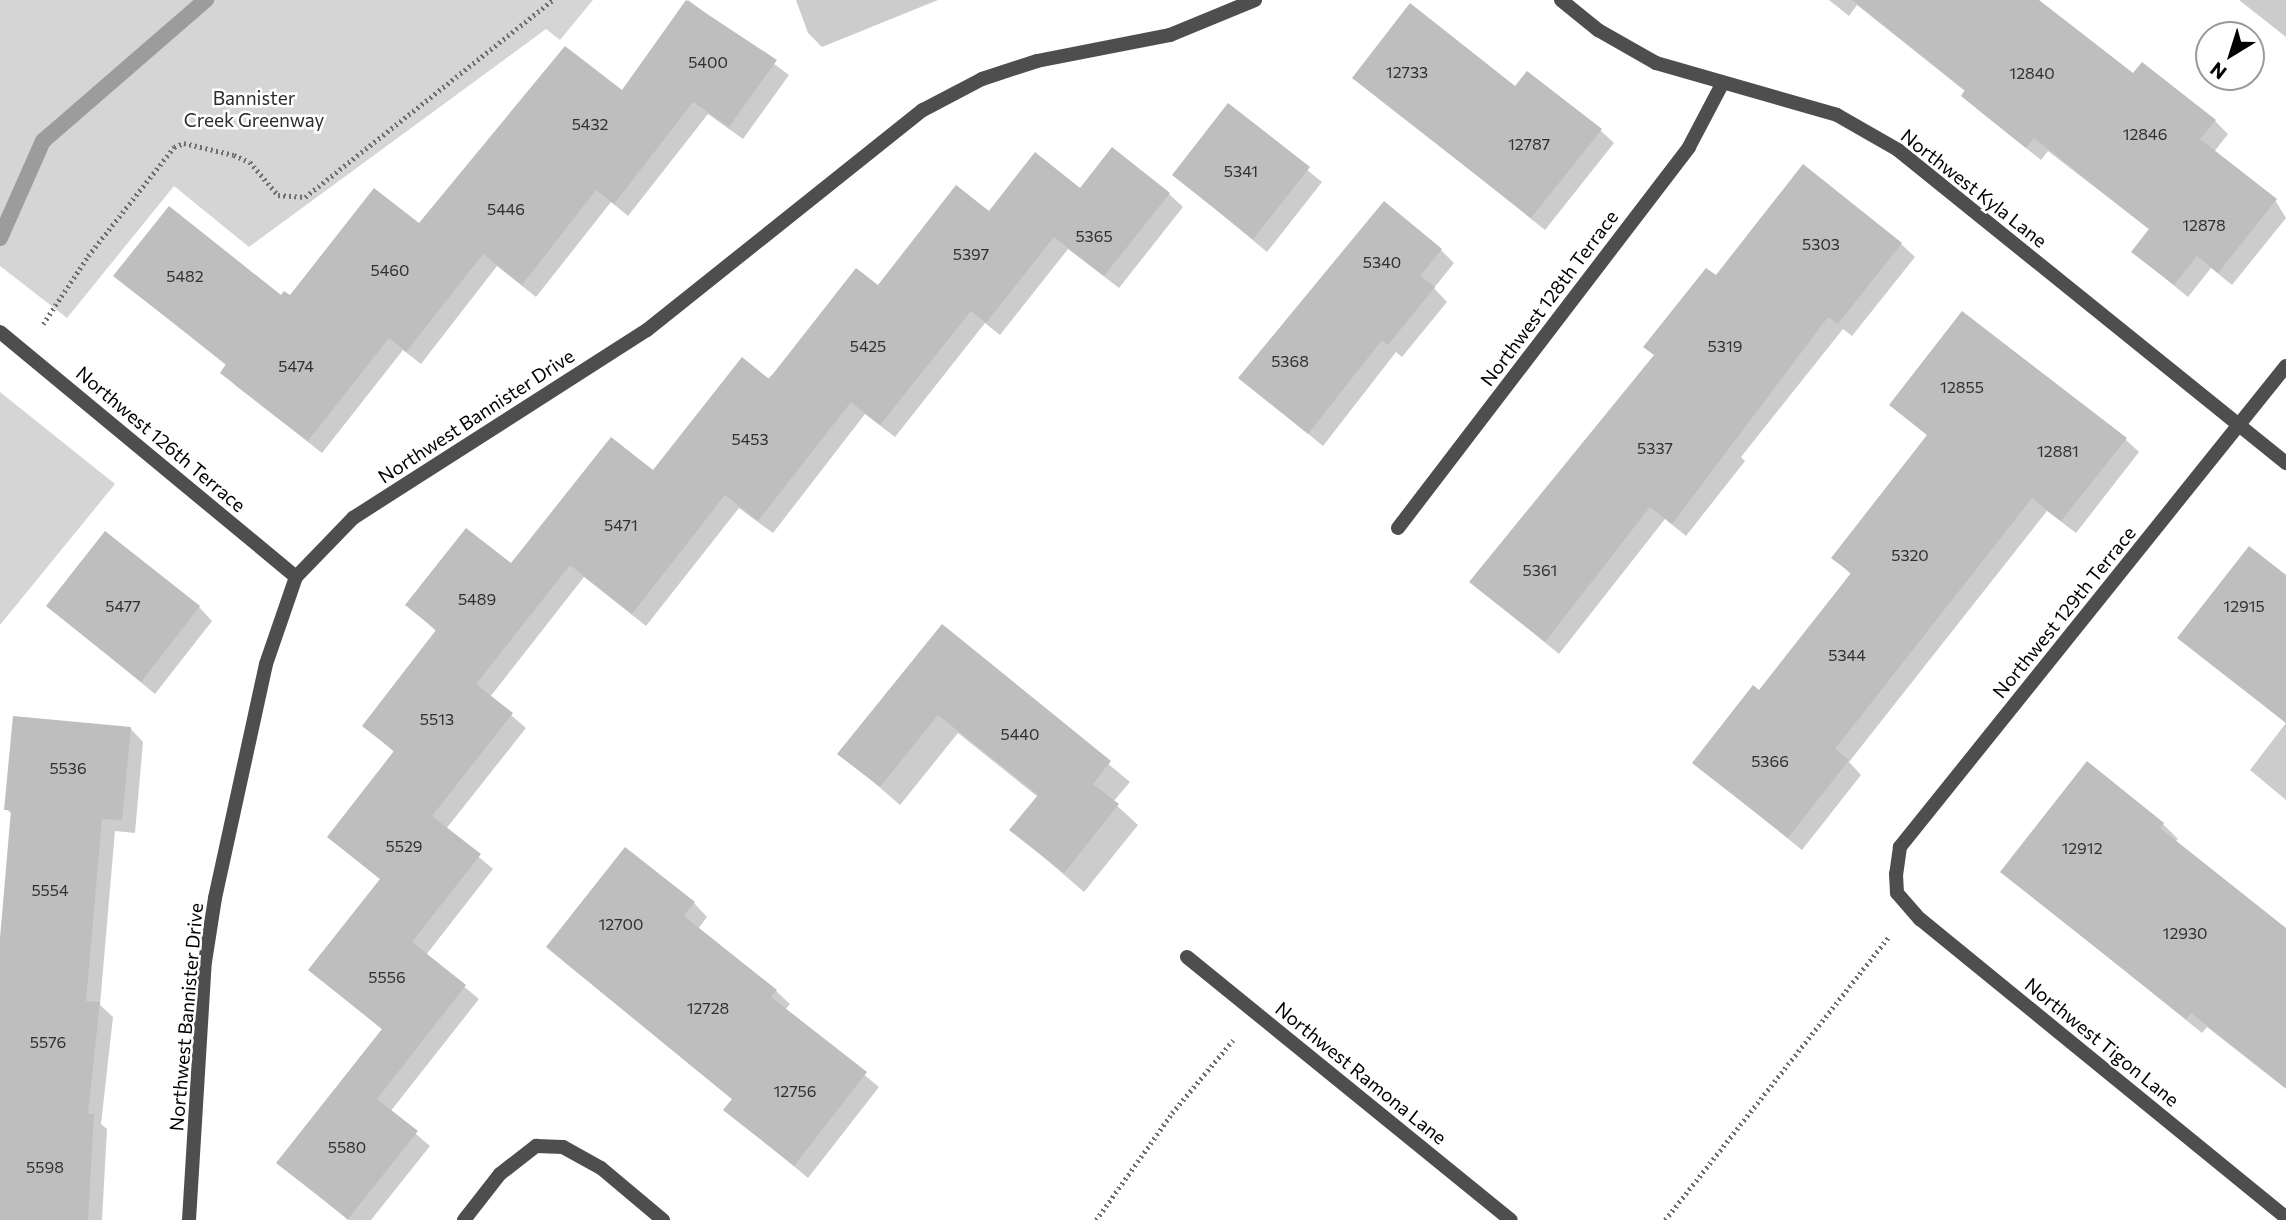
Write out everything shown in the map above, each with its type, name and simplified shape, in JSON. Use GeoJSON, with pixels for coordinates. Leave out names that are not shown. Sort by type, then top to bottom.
{"type":"FeatureCollection","features":[{"type":"Feature","properties":{"kind":"street","name":"Northwest Bannister Drive"},"geometry":{"type":"LineString","coordinates":[[189,1220],[205,962],[215,898],[266,664],[296,577],[353,517],[646,330],[923,110],[982,79],[1037,61],[1170,35],[1255,0]]}},
{"type":"Feature","properties":{"kind":"street","name":"Northwest Kyla Lane"},"geometry":{"type":"LineString","coordinates":[[1561,0],[1598,30],[1656,63],[1721,86],[1788,99],[1837,116],[1898,150],[2286,463]]}},
{"type":"Feature","properties":{"kind":"street","name":"Northwest 128th Terrace"},"geometry":{"type":"LineString","coordinates":[[1398,528],[1689,147],[1721,86]]}},
{"type":"Feature","properties":{"kind":"street","name":"Northwest 126th Terrace"},"geometry":{"type":"LineString","coordinates":[[0,332],[296,577]]}},
{"type":"Feature","properties":{"kind":"street","name":"Northwest 129th Terrace"},"geometry":{"type":"LineString","coordinates":[[1897,892],[1900,847],[2286,366]]}},
{"type":"Feature","properties":{"kind":"street","name":"Northwest Tigon Lane"},"geometry":{"type":"LineString","coordinates":[[1897,892],[1911,908],[2286,1217]]}},
{"type":"Feature","properties":{"kind":"street","name":"Northwest Ramona Lane"},"geometry":{"type":"LineString","coordinates":[[1187,957],[1511,1220]]}},
{"type":"Feature","properties":{"kind":"street"},"geometry":{"type":"LineString","coordinates":[[464,1220],[500,1174],[536,1146],[563,1147],[601,1168],[663,1220]]}},
{"type":"Feature","properties":{"kind":"path"},"geometry":{"type":"LineString","coordinates":[[60,302],[88,256],[174,147],[184,143],[234,155],[250,162],[278,195],[305,197],[554,0]]}},
{"type":"Feature","properties":{"kind":"path"},"geometry":{"type":"LineString","coordinates":[[1665,1220],[1911,908]]}},
{"type":"Feature","properties":{"kind":"path"},"geometry":{"type":"LineString","coordinates":[[1096,1220],[1172,1113],[1255,1012]]}},
{"type":"Feature","properties":{"kind":"green space","name":"Bannister Creek Greenway"},"geometry":{"type":"Polygon","coordinates":[[[0,0],[593,0],[560,40],[546,29],[249,247],[174,186],[67,318],[0,266],[0,0]]]}},
{"type":"Feature","properties":{"kind":"green space"},"geometry":{"type":"Polygon","coordinates":[[[0,392],[115,484],[0,625],[0,392]]]}},
{"type":"Feature","properties":{"kind":"building"},"geometry":{"type":"Polygon","coordinates":[[[686,0],[777,60],[729,127],[693,102],[614,204],[596,190],[522,285],[483,254],[406,352],[389,338],[308,441],[220,373],[226,364],[113,276],[169,206],[281,295],[284,291],[290,295],[374,188],[419,223],[565,46],[622,90],[686,0]]]}},
{"type":"Feature","properties":{"kind":"building"},"geometry":{"type":"Polygon","coordinates":[[[1852,0],[2039,0],[2133,73],[2142,62],[2216,120],[2200,139],[2277,199],[2218,273],[2197,256],[2174,285],[2131,252],[2149,229],[2034,138],[2026,148],[1961,96],[1965,90],[1852,0]]]}},
{"type":"Feature","properties":{"kind":"building"},"geometry":{"type":"Polygon","coordinates":[[[1410,3],[1515,86],[1527,71],[1602,129],[1531,218],[1352,78],[1410,3]]]}},
{"type":"Feature","properties":{"kind":"building"},"geometry":{"type":"Polygon","coordinates":[[[1228,103],[1310,167],[1253,239],[1172,175],[1228,103]]]}},
{"type":"Feature","properties":{"kind":"building"},"geometry":{"type":"Polygon","coordinates":[[[1112,147],[1170,193],[1104,276],[1054,237],[986,323],[971,311],[880,425],[851,402],[758,521],[725,495],[632,614],[570,565],[476,684],[513,713],[432,816],[481,854],[412,942],[466,985],[377,1099],[418,1131],[348,1219],[276,1163],[382,1029],[308,970],[380,879],[327,837],[394,751],[362,726],[436,630],[405,605],[466,528],[511,563],[611,437],[653,470],[742,357],[769,379],[856,268],[878,285],[956,185],[989,211],[1035,152],[1080,188],[1112,147]]]}},
{"type":"Feature","properties":{"kind":"building"},"geometry":{"type":"Polygon","coordinates":[[[1803,164],[1902,243],[1838,324],[1828,317],[1672,524],[1650,507],[1545,642],[1469,582],[1654,355],[1643,347],[1706,268],[1716,275],[1803,164]]]}},
{"type":"Feature","properties":{"kind":"building"},"geometry":{"type":"Polygon","coordinates":[[[1384,201],[1442,249],[1420,276],[1435,287],[1388,345],[1382,340],[1308,434],[1238,378],[1384,201]]]}},
{"type":"Feature","properties":{"kind":"building"},"geometry":{"type":"Polygon","coordinates":[[[1962,311],[2127,438],[2061,521],[2032,498],[1835,749],[1849,760],[1788,838],[1692,763],[1753,685],[1759,690],[1851,573],[1831,558],[1927,435],[1889,405],[1962,311]]]}},
{"type":"Feature","properties":{"kind":"building"},"geometry":{"type":"Polygon","coordinates":[[[105,531],[200,606],[141,682],[46,606],[105,531]]]}},
{"type":"Feature","properties":{"kind":"building"},"geometry":{"type":"Polygon","coordinates":[[[2249,546],[2286,575],[2286,723],[2177,638],[2249,546]]]}},
{"type":"Feature","properties":{"kind":"building"},"geometry":{"type":"Polygon","coordinates":[[[942,624],[1111,761],[1093,784],[1119,804],[1064,873],[1009,830],[1038,795],[938,715],[880,787],[837,754],[942,624]]]}},
{"type":"Feature","properties":{"kind":"building"},"geometry":{"type":"Polygon","coordinates":[[[13,716],[131,727],[122,820],[102,819],[86,1001],[100,1002],[88,1114],[94,1114],[88,1220],[0,1220],[0,938],[11,810],[4,810],[13,716]]]}},
{"type":"Feature","properties":{"kind":"building"},"geometry":{"type":"Polygon","coordinates":[[[2087,761],[2164,823],[2160,828],[2286,928],[2286,1088],[2191,1013],[2186,1019],[2000,872],[2087,761]]]}},
{"type":"Feature","properties":{"kind":"building"},"geometry":{"type":"Polygon","coordinates":[[[625,847],[695,902],[684,916],[777,990],[771,997],[867,1072],[794,1166],[723,1110],[732,1099],[546,947],[625,847]]]}},
{"type":"Feature","properties":{"kind":"waterway"},"geometry":{"type":"LineString","coordinates":[[0,238],[43,141],[206,0]]}}]}
